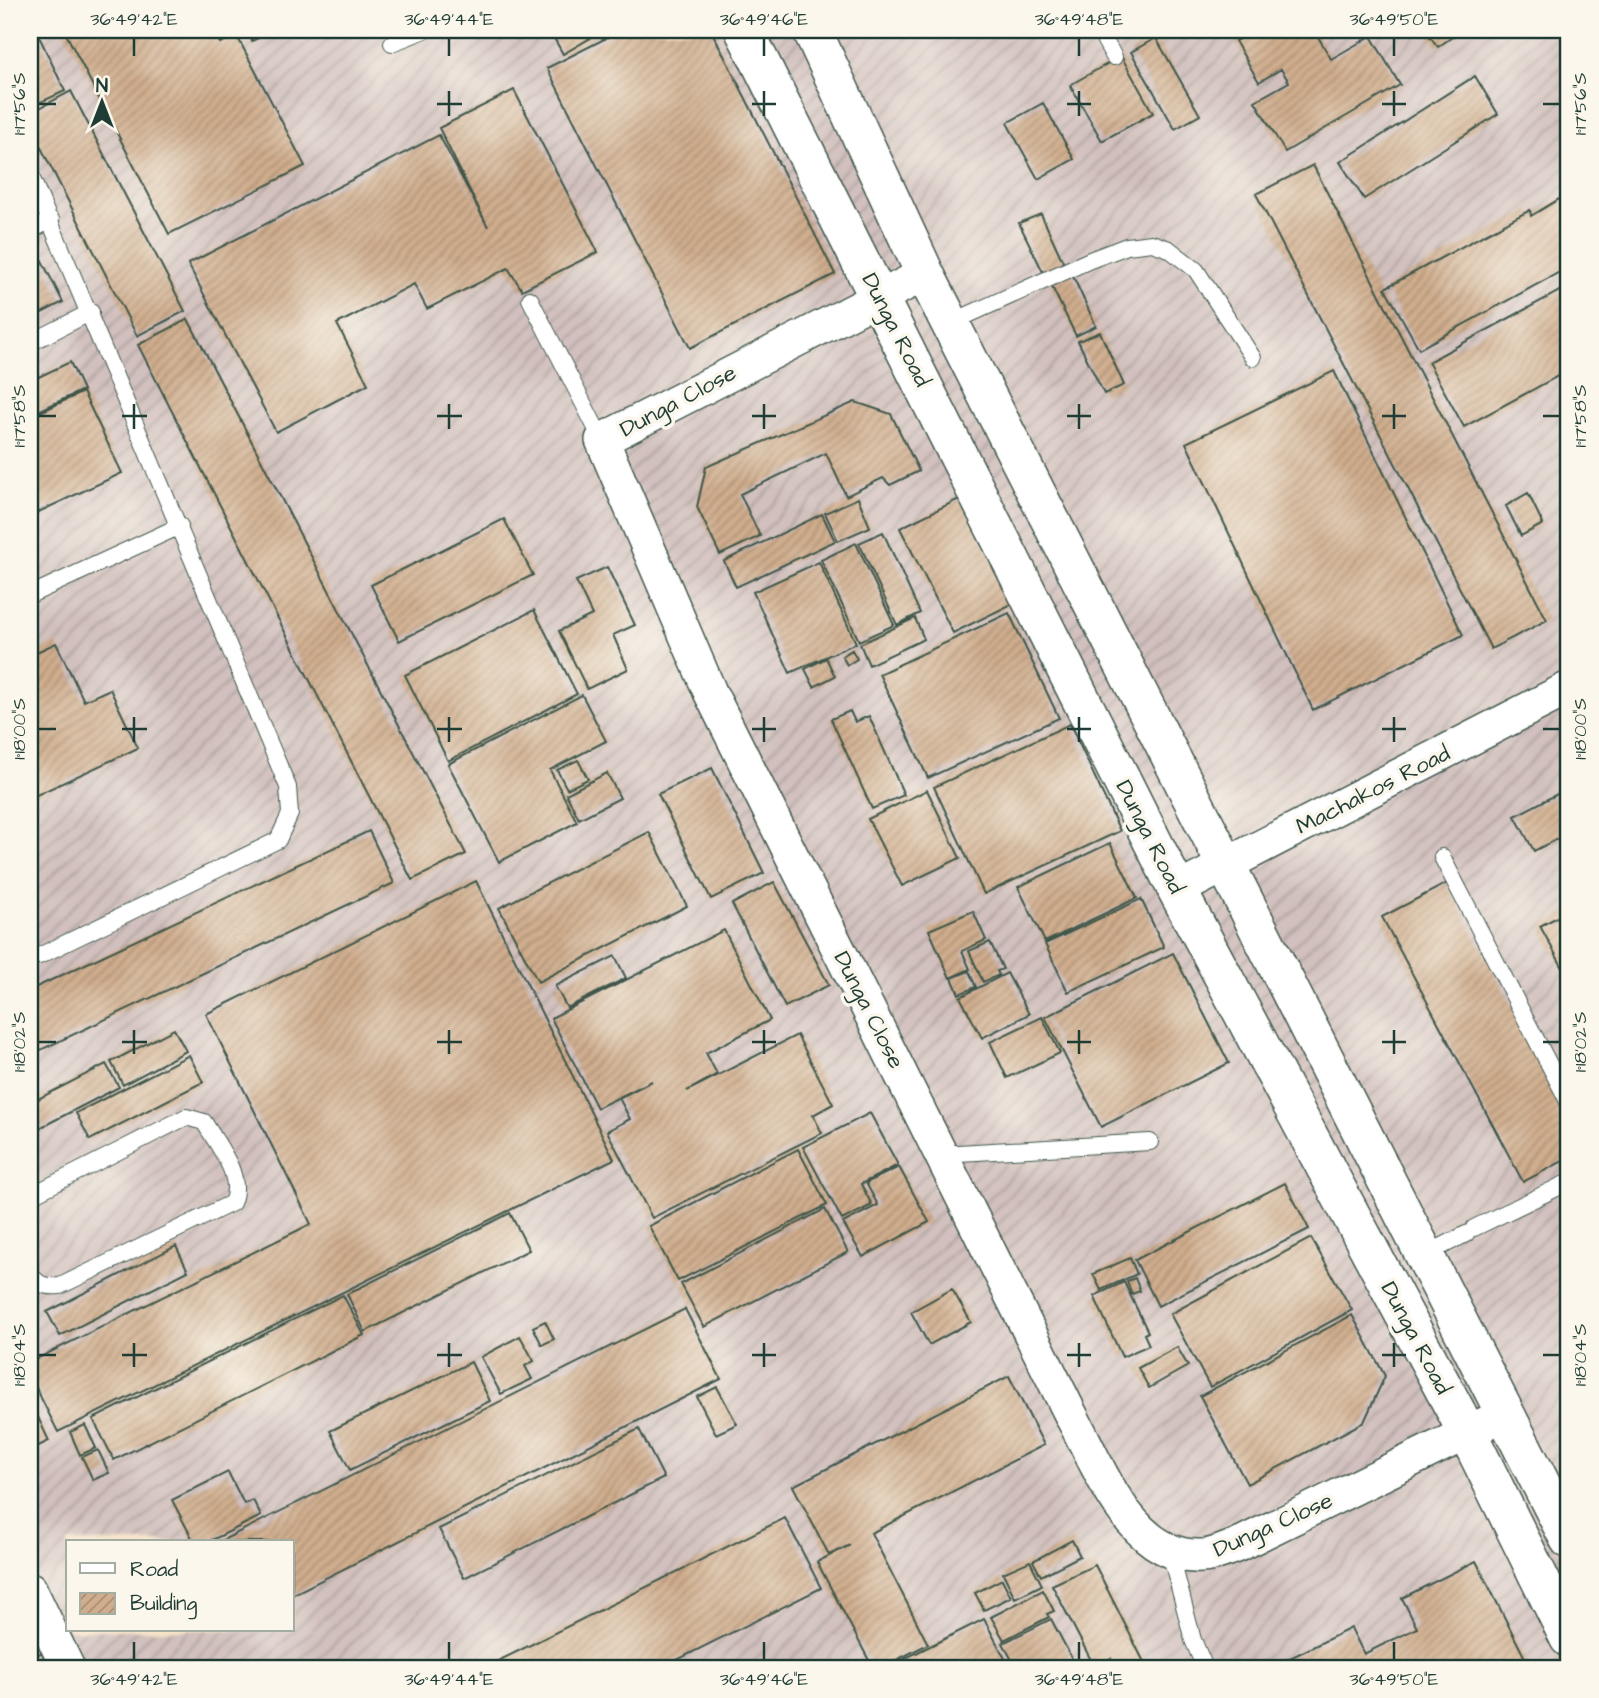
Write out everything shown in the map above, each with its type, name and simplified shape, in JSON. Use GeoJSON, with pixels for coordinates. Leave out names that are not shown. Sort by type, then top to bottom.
{"type":"FeatureCollection","features":[{"type":"Feature","properties":{"kind":"street","name":"Dunga Road"},"geometry":{"type":"LineString","coordinates":[[744,30],[1177,890],[1467,1432],[1569,1638]]}},
{"type":"Feature","properties":{"kind":"street","name":"Dunga Road"},"geometry":{"type":"LineString","coordinates":[[812,30],[925,274],[1224,867],[1569,1539]]}},
{"type":"Feature","properties":{"kind":"street","name":"Dunga Close"},"geometry":{"type":"LineString","coordinates":[[925,274],[602,440],[709,692],[1074,1421],[1116,1497],[1145,1536],[1170,1552],[1203,1557],[1238,1545],[1505,1413]]}},
{"type":"Feature","properties":{"kind":"street","name":"Machakos Road"},"geometry":{"type":"LineString","coordinates":[[1177,890],[1569,688]]}},
{"type":"Feature","properties":{"kind":"street"},"geometry":{"type":"LineString","coordinates":[[30,1589],[68,1668]]}},
{"type":"Feature","properties":{"kind":"lane"},"geometry":{"type":"LineString","coordinates":[[391,43],[425,30]]}},
{"type":"Feature","properties":{"kind":"lane"},"geometry":{"type":"LineString","coordinates":[[1099,30],[1114,57]]}},
{"type":"Feature","properties":{"kind":"lane"},"geometry":{"type":"LineString","coordinates":[[30,174],[91,312],[288,787],[289,814],[278,840],[39,956]]}},
{"type":"Feature","properties":{"kind":"lane"},"geometry":{"type":"LineString","coordinates":[[30,231],[51,220]]}},
{"type":"Feature","properties":{"kind":"lane"},"geometry":{"type":"LineString","coordinates":[[950,323],[1090,260],[1127,246],[1152,243],[1169,249],[1196,270],[1253,358]]}},
{"type":"Feature","properties":{"kind":"lane"},"geometry":{"type":"LineString","coordinates":[[530,299],[602,440]]}},
{"type":"Feature","properties":{"kind":"lane"},"geometry":{"type":"LineString","coordinates":[[30,343],[91,312]]}},
{"type":"Feature","properties":{"kind":"lane"},"geometry":{"type":"LineString","coordinates":[[30,595],[180,526]]}},
{"type":"Feature","properties":{"kind":"lane"},"geometry":{"type":"LineString","coordinates":[[1442,857],[1569,1103]]}},
{"type":"Feature","properties":{"kind":"lane"},"geometry":{"type":"LineString","coordinates":[[30,1196],[186,1117],[205,1122],[236,1179],[237,1191],[232,1203],[60,1286],[46,1287],[35,1282],[30,1273]]}},
{"type":"Feature","properties":{"kind":"lane"},"geometry":{"type":"LineString","coordinates":[[941,1154],[1150,1142]]}},
{"type":"Feature","properties":{"kind":"lane"},"geometry":{"type":"LineString","coordinates":[[1424,1256],[1569,1182]]}},
{"type":"Feature","properties":{"kind":"lane"},"geometry":{"type":"LineString","coordinates":[[1170,1552],[1193,1640],[1205,1668]]}},
{"type":"Feature","properties":{"kind":"shaded area"},"geometry":{"type":"Polygon","coordinates":[[[30,30],[1569,30],[1569,1668],[30,1668],[30,30]]]}},
{"type":"Feature","properties":{"kind":"building"},"geometry":{"type":"Polygon","coordinates":[[[30,30],[36,30],[65,91],[30,107],[30,30]]]}},
{"type":"Feature","properties":{"kind":"building"},"geometry":{"type":"Polygon","coordinates":[[[64,30],[213,30],[220,43],[237,36],[305,166],[169,234],[64,30]]]}},
{"type":"Feature","properties":{"kind":"building"},"geometry":{"type":"Polygon","coordinates":[[[247,30],[275,30],[252,41],[247,30]]]}},
{"type":"Feature","properties":{"kind":"building"},"geometry":{"type":"Polygon","coordinates":[[[604,30],[563,54],[550,31],[604,30]]]}},
{"type":"Feature","properties":{"kind":"building"},"geometry":{"type":"Polygon","coordinates":[[[622,30],[711,30],[835,274],[690,348],[547,68],[622,30]]]}},
{"type":"Feature","properties":{"kind":"building"},"geometry":{"type":"Polygon","coordinates":[[[1255,30],[1314,30],[1331,59],[1371,36],[1400,85],[1285,152],[1255,101],[1289,82],[1281,69],[1259,82],[1235,41],[1255,30]]]}},
{"type":"Feature","properties":{"kind":"building"},"geometry":{"type":"Polygon","coordinates":[[[1425,30],[1462,30],[1438,47],[1425,30]]]}},
{"type":"Feature","properties":{"kind":"building"},"geometry":{"type":"Polygon","coordinates":[[[1156,38],[1200,115],[1175,129],[1131,52],[1156,38]]]}},
{"type":"Feature","properties":{"kind":"building"},"geometry":{"type":"Polygon","coordinates":[[[1121,56],[1153,113],[1102,141],[1070,85],[1121,56]]]}},
{"type":"Feature","properties":{"kind":"building"},"geometry":{"type":"Polygon","coordinates":[[[1475,76],[1498,114],[1364,199],[1340,162],[1475,76]]]}},
{"type":"Feature","properties":{"kind":"building"},"geometry":{"type":"Polygon","coordinates":[[[514,90],[598,252],[522,290],[508,268],[427,309],[414,284],[337,324],[368,384],[276,432],[188,264],[439,135],[488,227],[439,128],[514,90]]]}},
{"type":"Feature","properties":{"kind":"building"},"geometry":{"type":"Polygon","coordinates":[[[71,91],[185,311],[137,336],[30,126],[30,113],[71,91]]]}},
{"type":"Feature","properties":{"kind":"building"},"geometry":{"type":"Polygon","coordinates":[[[1043,103],[1074,159],[1038,179],[1007,123],[1043,103]]]}},
{"type":"Feature","properties":{"kind":"building"},"geometry":{"type":"Polygon","coordinates":[[[1313,165],[1547,620],[1491,649],[1256,194],[1313,165]]]}},
{"type":"Feature","properties":{"kind":"building"},"geometry":{"type":"Polygon","coordinates":[[[1569,193],[1569,267],[1419,349],[1385,288],[1530,210],[1531,216],[1569,193]]]}},
{"type":"Feature","properties":{"kind":"building"},"geometry":{"type":"Polygon","coordinates":[[[1041,214],[1065,266],[1045,276],[1019,223],[1041,214]]]}},
{"type":"Feature","properties":{"kind":"building"},"geometry":{"type":"Polygon","coordinates":[[[37,251],[63,302],[30,319],[30,254],[37,251]]]}},
{"type":"Feature","properties":{"kind":"building"},"geometry":{"type":"Polygon","coordinates":[[[1072,274],[1096,326],[1076,336],[1050,283],[1072,274]]]}},
{"type":"Feature","properties":{"kind":"building"},"geometry":{"type":"Polygon","coordinates":[[[1565,288],[1569,296],[1569,370],[1464,427],[1428,362],[1565,288]]]}},
{"type":"Feature","properties":{"kind":"building"},"geometry":{"type":"Polygon","coordinates":[[[188,319],[466,854],[412,880],[138,345],[188,319]]]}},
{"type":"Feature","properties":{"kind":"building"},"geometry":{"type":"Polygon","coordinates":[[[1100,332],[1124,385],[1104,394],[1078,341],[1100,332]]]}},
{"type":"Feature","properties":{"kind":"building"},"geometry":{"type":"Polygon","coordinates":[[[70,362],[83,390],[30,415],[30,381],[70,362]]]}},
{"type":"Feature","properties":{"kind":"building"},"geometry":{"type":"Polygon","coordinates":[[[1334,371],[1463,635],[1313,710],[1186,443],[1334,371]]]}},
{"type":"Feature","properties":{"kind":"building"},"geometry":{"type":"Polygon","coordinates":[[[83,392],[122,473],[30,516],[30,417],[83,392]]]}},
{"type":"Feature","properties":{"kind":"building"},"geometry":{"type":"Polygon","coordinates":[[[855,402],[891,414],[919,471],[890,485],[883,478],[846,496],[826,453],[740,494],[760,536],[720,555],[697,507],[706,467],[855,402]]]}},
{"type":"Feature","properties":{"kind":"building"},"geometry":{"type":"Polygon","coordinates":[[[1569,483],[1569,504],[1561,488],[1569,483]]]}},
{"type":"Feature","properties":{"kind":"building"},"geometry":{"type":"Polygon","coordinates":[[[1528,493],[1543,524],[1521,536],[1506,506],[1528,493]]]}},
{"type":"Feature","properties":{"kind":"building"},"geometry":{"type":"Polygon","coordinates":[[[858,498],[870,527],[838,541],[825,513],[858,498]]]}},
{"type":"Feature","properties":{"kind":"building"},"geometry":{"type":"Polygon","coordinates":[[[961,498],[1014,603],[953,633],[900,528],[961,498]]]}},
{"type":"Feature","properties":{"kind":"building"},"geometry":{"type":"Polygon","coordinates":[[[822,514],[835,541],[736,587],[724,561],[822,514]]]}},
{"type":"Feature","properties":{"kind":"building"},"geometry":{"type":"Polygon","coordinates":[[[504,519],[533,575],[399,641],[371,585],[504,519]]]}},
{"type":"Feature","properties":{"kind":"building"},"geometry":{"type":"Polygon","coordinates":[[[883,532],[920,613],[897,625],[859,543],[883,532]]]}},
{"type":"Feature","properties":{"kind":"building"},"geometry":{"type":"Polygon","coordinates":[[[856,543],[894,625],[859,641],[821,560],[856,543]]]}},
{"type":"Feature","properties":{"kind":"building"},"geometry":{"type":"Polygon","coordinates":[[[819,562],[856,643],[790,673],[753,592],[819,562]]]}},
{"type":"Feature","properties":{"kind":"building"},"geometry":{"type":"Polygon","coordinates":[[[607,567],[635,625],[613,635],[628,669],[587,689],[559,631],[592,615],[576,581],[607,567]]]}},
{"type":"Feature","properties":{"kind":"building"},"geometry":{"type":"Polygon","coordinates":[[[534,610],[577,694],[448,761],[405,675],[534,610]]]}},
{"type":"Feature","properties":{"kind":"building"},"geometry":{"type":"Polygon","coordinates":[[[1009,613],[1059,718],[928,778],[879,674],[1009,613]]]}},
{"type":"Feature","properties":{"kind":"building"},"geometry":{"type":"Polygon","coordinates":[[[915,618],[924,639],[869,665],[860,644],[915,618]]]}},
{"type":"Feature","properties":{"kind":"building"},"geometry":{"type":"Polygon","coordinates":[[[56,643],[84,701],[110,689],[138,748],[30,798],[30,655],[56,643]]]}},
{"type":"Feature","properties":{"kind":"building"},"geometry":{"type":"Polygon","coordinates":[[[852,650],[857,659],[847,665],[842,656],[852,650]]]}},
{"type":"Feature","properties":{"kind":"building"},"geometry":{"type":"Polygon","coordinates":[[[826,658],[835,676],[814,687],[805,669],[826,658]]]}},
{"type":"Feature","properties":{"kind":"building"},"geometry":{"type":"Polygon","coordinates":[[[582,695],[606,741],[550,770],[577,822],[499,862],[448,764],[582,695]]]}},
{"type":"Feature","properties":{"kind":"building"},"geometry":{"type":"Polygon","coordinates":[[[850,711],[855,722],[869,716],[904,795],[872,809],[831,719],[850,711]]]}},
{"type":"Feature","properties":{"kind":"building"},"geometry":{"type":"Polygon","coordinates":[[[1070,724],[1120,831],[984,894],[934,787],[1070,724]]]}},
{"type":"Feature","properties":{"kind":"building"},"geometry":{"type":"Polygon","coordinates":[[[578,760],[588,779],[567,789],[557,770],[578,760]]]}},
{"type":"Feature","properties":{"kind":"building"},"geometry":{"type":"Polygon","coordinates":[[[712,768],[764,873],[711,899],[658,794],[712,768]]]}},
{"type":"Feature","properties":{"kind":"building"},"geometry":{"type":"Polygon","coordinates":[[[607,773],[620,798],[579,819],[566,794],[607,773]]]}},
{"type":"Feature","properties":{"kind":"building"},"geometry":{"type":"Polygon","coordinates":[[[1569,788],[1569,833],[1534,851],[1515,816],[1569,788]]]}},
{"type":"Feature","properties":{"kind":"building"},"geometry":{"type":"Polygon","coordinates":[[[927,790],[960,858],[902,886],[868,819],[927,790]]]}},
{"type":"Feature","properties":{"kind":"building"},"geometry":{"type":"Polygon","coordinates":[[[369,831],[394,883],[30,1055],[30,990],[369,831]]]}},
{"type":"Feature","properties":{"kind":"building"},"geometry":{"type":"Polygon","coordinates":[[[649,832],[687,906],[538,982],[499,908],[649,832]]]}},
{"type":"Feature","properties":{"kind":"building"},"geometry":{"type":"Polygon","coordinates":[[[1110,843],[1137,898],[1045,942],[1018,887],[1110,843]]]}},
{"type":"Feature","properties":{"kind":"building"},"geometry":{"type":"Polygon","coordinates":[[[476,881],[614,1159],[58,1432],[30,1376],[30,1362],[311,1224],[206,1014],[476,881]]]}},
{"type":"Feature","properties":{"kind":"building"},"geometry":{"type":"Polygon","coordinates":[[[774,882],[829,985],[785,1007],[732,904],[774,882]]]}},
{"type":"Feature","properties":{"kind":"building"},"geometry":{"type":"Polygon","coordinates":[[[1447,883],[1569,1113],[1569,1158],[1523,1182],[1382,917],[1447,883]]]}},
{"type":"Feature","properties":{"kind":"building"},"geometry":{"type":"Polygon","coordinates":[[[1141,899],[1164,947],[1068,992],[1045,944],[1141,899]]]}},
{"type":"Feature","properties":{"kind":"building"},"geometry":{"type":"Polygon","coordinates":[[[973,911],[986,940],[962,951],[970,969],[950,978],[929,930],[973,911]]]}},
{"type":"Feature","properties":{"kind":"building"},"geometry":{"type":"Polygon","coordinates":[[[1569,911],[1569,979],[1540,926],[1569,911]]]}},
{"type":"Feature","properties":{"kind":"building"},"geometry":{"type":"Polygon","coordinates":[[[724,930],[770,1020],[706,1053],[717,1074],[687,1091],[797,1035],[833,1104],[813,1115],[822,1133],[652,1218],[607,1131],[630,1119],[619,1098],[652,1081],[597,1108],[551,1018],[724,930]]]}},
{"type":"Feature","properties":{"kind":"building"},"geometry":{"type":"Polygon","coordinates":[[[990,942],[1003,969],[997,971],[999,975],[983,982],[969,951],[990,942]]]}},
{"type":"Feature","properties":{"kind":"building"},"geometry":{"type":"Polygon","coordinates":[[[1173,953],[1229,1063],[1101,1127],[1045,1017],[1173,953]]]}},
{"type":"Feature","properties":{"kind":"building"},"geometry":{"type":"Polygon","coordinates":[[[615,956],[626,978],[567,1008],[555,986],[615,956]]]}},
{"type":"Feature","properties":{"kind":"building"},"geometry":{"type":"Polygon","coordinates":[[[969,971],[976,987],[959,994],[952,978],[969,971]]]}},
{"type":"Feature","properties":{"kind":"building"},"geometry":{"type":"Polygon","coordinates":[[[1007,973],[1029,1014],[982,1038],[960,997],[1007,973]]]}},
{"type":"Feature","properties":{"kind":"building"},"geometry":{"type":"Polygon","coordinates":[[[1042,1017],[1060,1053],[1007,1078],[990,1042],[1042,1017]]]}},
{"type":"Feature","properties":{"kind":"building"},"geometry":{"type":"Polygon","coordinates":[[[174,1029],[186,1051],[123,1085],[111,1062],[174,1029]]]}},
{"type":"Feature","properties":{"kind":"building"},"geometry":{"type":"Polygon","coordinates":[[[189,1055],[203,1082],[90,1140],[76,1113],[189,1055]]]}},
{"type":"Feature","properties":{"kind":"building"},"geometry":{"type":"Polygon","coordinates":[[[106,1064],[119,1087],[30,1133],[30,1103],[106,1064]]]}},
{"type":"Feature","properties":{"kind":"building"},"geometry":{"type":"Polygon","coordinates":[[[870,1113],[898,1165],[861,1184],[872,1205],[842,1220],[803,1147],[870,1113]]]}},
{"type":"Feature","properties":{"kind":"building"},"geometry":{"type":"Polygon","coordinates":[[[798,1149],[827,1205],[678,1281],[649,1226],[798,1149]]]}},
{"type":"Feature","properties":{"kind":"building"},"geometry":{"type":"Polygon","coordinates":[[[899,1167],[929,1222],[863,1257],[843,1223],[878,1205],[866,1183],[899,1167]]]}},
{"type":"Feature","properties":{"kind":"building"},"geometry":{"type":"Polygon","coordinates":[[[1285,1183],[1309,1229],[1158,1306],[1135,1260],[1285,1183]]]}},
{"type":"Feature","properties":{"kind":"building"},"geometry":{"type":"Polygon","coordinates":[[[825,1209],[848,1252],[704,1327],[681,1284],[825,1209]]]}},
{"type":"Feature","properties":{"kind":"building"},"geometry":{"type":"Polygon","coordinates":[[[510,1213],[529,1250],[365,1332],[347,1294],[510,1213]]]}},
{"type":"Feature","properties":{"kind":"building"},"geometry":{"type":"Polygon","coordinates":[[[1311,1238],[1352,1310],[1210,1387],[1170,1314],[1311,1238]]]}},
{"type":"Feature","properties":{"kind":"building"},"geometry":{"type":"Polygon","coordinates":[[[176,1246],[188,1271],[60,1336],[47,1312],[176,1246]]]}},
{"type":"Feature","properties":{"kind":"building"},"geometry":{"type":"Polygon","coordinates":[[[1130,1258],[1137,1274],[1101,1290],[1093,1274],[1130,1258]]]}},
{"type":"Feature","properties":{"kind":"building"},"geometry":{"type":"Polygon","coordinates":[[[1135,1278],[1140,1291],[1132,1294],[1127,1281],[1135,1278]]]}},
{"type":"Feature","properties":{"kind":"building"},"geometry":{"type":"Polygon","coordinates":[[[1124,1282],[1148,1332],[1144,1334],[1149,1345],[1122,1357],[1094,1296],[1124,1282]]]}},
{"type":"Feature","properties":{"kind":"building"},"geometry":{"type":"Polygon","coordinates":[[[952,1289],[971,1322],[929,1345],[911,1312],[952,1289]]]}},
{"type":"Feature","properties":{"kind":"building"},"geometry":{"type":"Polygon","coordinates":[[[343,1295],[364,1335],[114,1460],[93,1419],[343,1295]]]}},
{"type":"Feature","properties":{"kind":"building"},"geometry":{"type":"Polygon","coordinates":[[[685,1309],[721,1379],[294,1594],[294,1540],[223,1540],[685,1309]]]}},
{"type":"Feature","properties":{"kind":"building"},"geometry":{"type":"Polygon","coordinates":[[[1352,1315],[1385,1376],[1364,1422],[1247,1484],[1200,1396],[1352,1315]]]}},
{"type":"Feature","properties":{"kind":"building"},"geometry":{"type":"Polygon","coordinates":[[[545,1321],[554,1339],[542,1345],[533,1327],[545,1321]]]}},
{"type":"Feature","properties":{"kind":"building"},"geometry":{"type":"Polygon","coordinates":[[[520,1336],[534,1361],[525,1366],[532,1379],[501,1394],[481,1357],[520,1336]]]}},
{"type":"Feature","properties":{"kind":"building"},"geometry":{"type":"Polygon","coordinates":[[[1177,1347],[1188,1366],[1149,1388],[1138,1368],[1177,1347]]]}},
{"type":"Feature","properties":{"kind":"building"},"geometry":{"type":"Polygon","coordinates":[[[471,1362],[490,1401],[350,1470],[330,1431],[471,1362]]]}},
{"type":"Feature","properties":{"kind":"building"},"geometry":{"type":"Polygon","coordinates":[[[1009,1376],[1044,1445],[871,1533],[928,1644],[881,1668],[873,1668],[817,1562],[850,1545],[829,1555],[793,1486],[1009,1376]]]}},
{"type":"Feature","properties":{"kind":"building"},"geometry":{"type":"Polygon","coordinates":[[[717,1387],[737,1424],[716,1434],[697,1397],[717,1387]]]}},
{"type":"Feature","properties":{"kind":"building"},"geometry":{"type":"Polygon","coordinates":[[[30,1400],[49,1441],[30,1450],[30,1400]]]}},
{"type":"Feature","properties":{"kind":"building"},"geometry":{"type":"Polygon","coordinates":[[[85,1425],[96,1448],[80,1455],[70,1432],[85,1425]]]}},
{"type":"Feature","properties":{"kind":"building"},"geometry":{"type":"Polygon","coordinates":[[[639,1429],[664,1478],[464,1578],[439,1529],[639,1429]]]}},
{"type":"Feature","properties":{"kind":"building"},"geometry":{"type":"Polygon","coordinates":[[[98,1450],[109,1473],[93,1480],[82,1457],[98,1450]]]}},
{"type":"Feature","properties":{"kind":"building"},"geometry":{"type":"Polygon","coordinates":[[[228,1472],[244,1504],[253,1500],[261,1516],[212,1540],[193,1540],[172,1500],[228,1472]]]}},
{"type":"Feature","properties":{"kind":"building"},"geometry":{"type":"Polygon","coordinates":[[[785,1518],[821,1588],[661,1668],[484,1668],[785,1518]]]}},
{"type":"Feature","properties":{"kind":"building"},"geometry":{"type":"Polygon","coordinates":[[[1072,1540],[1080,1556],[1041,1576],[1033,1561],[1072,1540]]]}},
{"type":"Feature","properties":{"kind":"building"},"geometry":{"type":"Polygon","coordinates":[[[1030,1561],[1042,1585],[1015,1598],[1003,1573],[1030,1561]]]}},
{"type":"Feature","properties":{"kind":"building"},"geometry":{"type":"Polygon","coordinates":[[[1476,1561],[1530,1668],[1288,1668],[1284,1661],[1351,1628],[1364,1654],[1417,1628],[1402,1598],[1476,1561]]]}},
{"type":"Feature","properties":{"kind":"building"},"geometry":{"type":"Polygon","coordinates":[[[1095,1565],[1147,1668],[1116,1668],[1111,1658],[1094,1666],[1052,1585],[1095,1565]]]}},
{"type":"Feature","properties":{"kind":"building"},"geometry":{"type":"Polygon","coordinates":[[[1002,1579],[1011,1597],[984,1610],[975,1593],[1002,1579]]]}},
{"type":"Feature","properties":{"kind":"building"},"geometry":{"type":"Polygon","coordinates":[[[1043,1590],[1054,1611],[1047,1614],[1049,1617],[1004,1640],[991,1617],[1043,1590]]]}},
{"type":"Feature","properties":{"kind":"building"},"geometry":{"type":"Polygon","coordinates":[[[984,1619],[1010,1668],[886,1668],[984,1619]]]}},
{"type":"Feature","properties":{"kind":"building"},"geometry":{"type":"Polygon","coordinates":[[[1051,1619],[1077,1668],[1016,1668],[1003,1643],[1051,1619]]]}},
{"type":"Feature","properties":{"kind":"building"},"geometry":{"type":"Polygon","coordinates":[[[45,1651],[53,1668],[30,1668],[30,1658],[45,1651]]]}}]}
